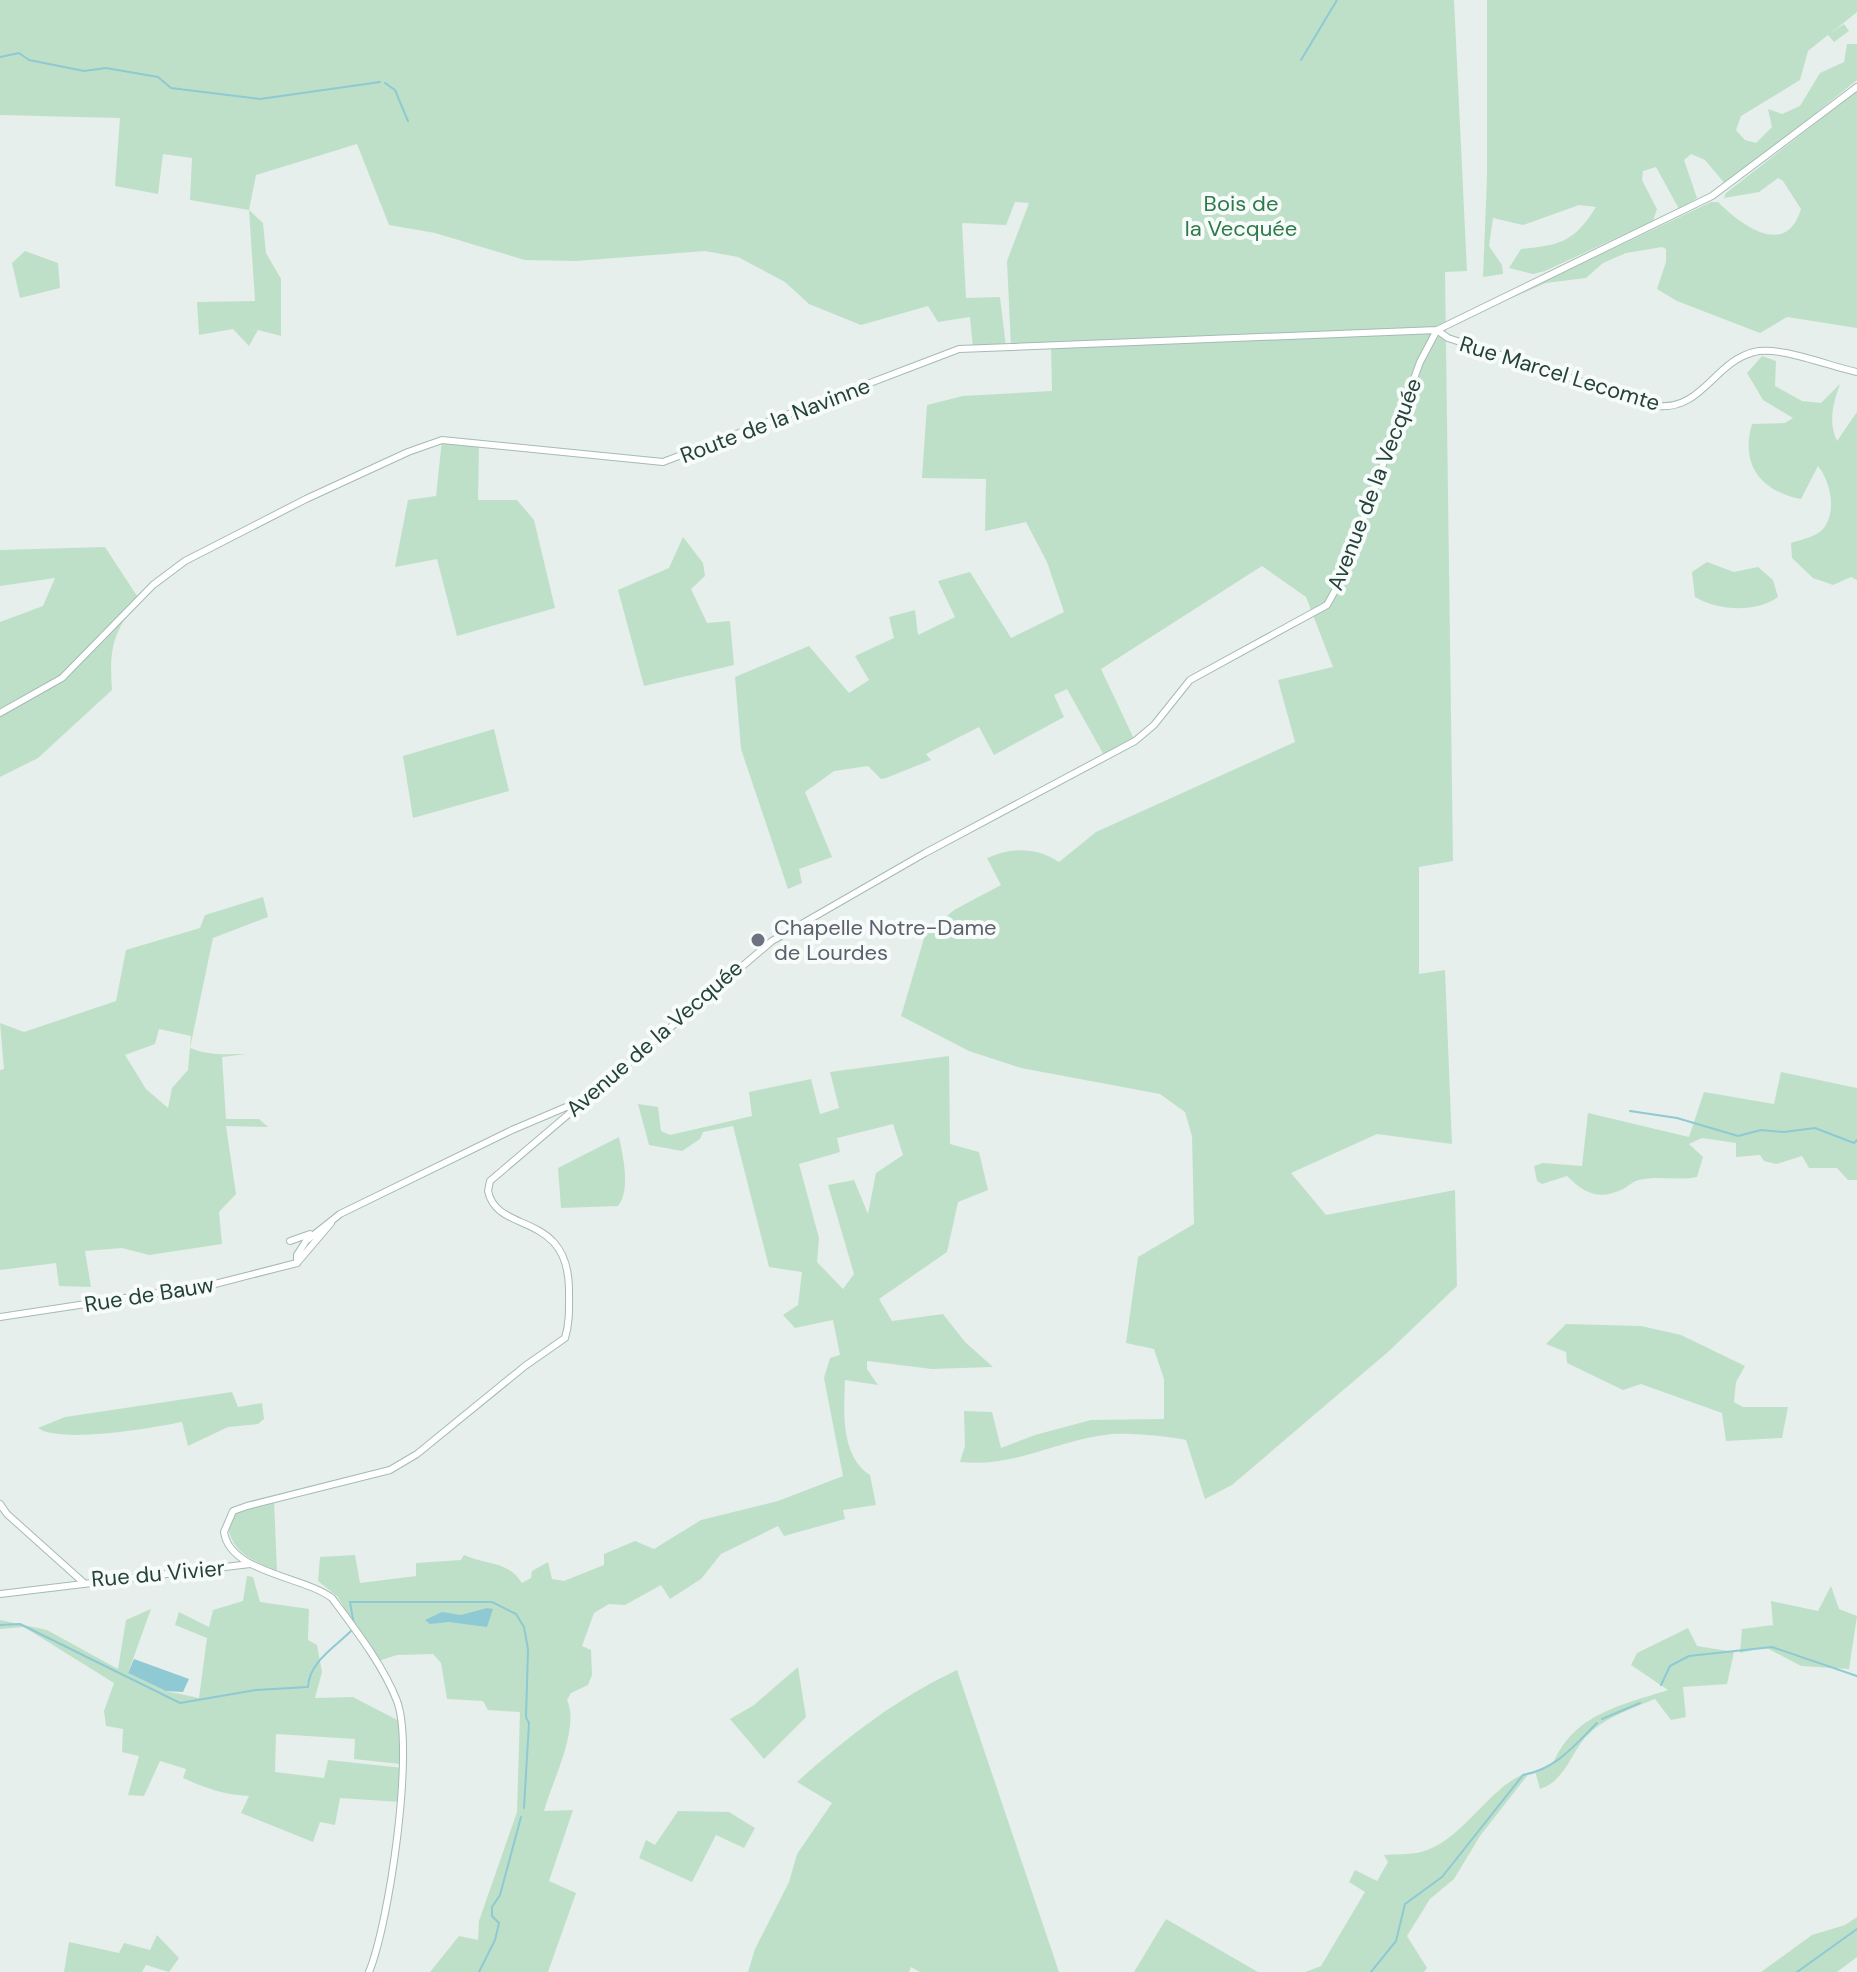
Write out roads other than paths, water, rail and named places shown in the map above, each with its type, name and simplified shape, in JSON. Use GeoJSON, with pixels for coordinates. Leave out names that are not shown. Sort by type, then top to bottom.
{"type":"FeatureCollection","features":[{"type":"Feature","properties":{"kind":"street"},"geometry":{"type":"LineString","coordinates":[[1437,330],[1461,315],[1712,196],[1857,87]]}},
{"type":"Feature","properties":{"kind":"street","name":"Rue Marcel Lecomte"},"geometry":{"type":"LineString","coordinates":[[1437,330],[1450,339],[1664,407],[1694,399],[1728,366],[1754,352],[1857,372]]}},
{"type":"Feature","properties":{"kind":"street","name":"Avenue de la Vecquée"},"geometry":{"type":"LineString","coordinates":[[250,1564],[225,1539],[225,1524],[233,1511],[390,1470],[417,1454],[565,1338],[569,1325],[568,1277],[563,1251],[549,1237],[496,1206],[488,1191],[499,1171],[751,956],[925,853],[1135,741],[1154,725],[1190,680],[1315,613],[1335,593],[1420,362],[1437,330]]}},
{"type":"Feature","properties":{"kind":"street","name":"Route de la Navinne"},"geometry":{"type":"LineString","coordinates":[[0,713],[62,678],[153,585],[185,561],[306,499],[408,452],[442,440],[663,462],[959,349],[1437,330]]}},
{"type":"Feature","properties":{"kind":"street"},"geometry":{"type":"LineString","coordinates":[[290,1241],[523,1125],[580,1102]]}},
{"type":"Feature","properties":{"kind":"street"},"geometry":{"type":"LineString","coordinates":[[297,1263],[340,1214]]}},
{"type":"Feature","properties":{"kind":"street"},"geometry":{"type":"LineString","coordinates":[[297,1263],[297,1255],[317,1230]]}},
{"type":"Feature","properties":{"kind":"street","name":"Rue de Bauw"},"geometry":{"type":"LineString","coordinates":[[0,1317],[211,1285],[297,1263]]}},
{"type":"Feature","properties":{"kind":"street","name":"Rue du Vivier"},"geometry":{"type":"LineString","coordinates":[[0,1504],[7,1514],[84,1583],[250,1564]]}},
{"type":"Feature","properties":{"kind":"street"},"geometry":{"type":"LineString","coordinates":[[250,1564],[317,1586],[332,1598],[392,1691],[400,1713],[402,1789],[377,1953],[369,1972]]}},
{"type":"Feature","properties":{"kind":"street"},"geometry":{"type":"LineString","coordinates":[[0,1594],[84,1583]]}},
{"type":"Feature","properties":{"kind":"water"},"geometry":{"type":"Polygon","coordinates":[[[493,1609],[487,1627],[449,1622],[430,1624],[425,1620],[442,1612],[461,1615],[493,1609]]]}},
{"type":"Feature","properties":{"kind":"water"},"geometry":{"type":"Polygon","coordinates":[[[134,1659],[189,1679],[183,1692],[166,1691],[128,1673],[134,1659]]]}},
{"type":"Feature","properties":{"kind":"waterway"},"geometry":{"type":"LineString","coordinates":[[1301,60],[1337,0]]}},
{"type":"Feature","properties":{"kind":"waterway"},"geometry":{"type":"LineString","coordinates":[[0,57],[19,53],[29,60],[84,71],[106,68],[158,77],[171,88],[260,99],[380,82]]}},
{"type":"Feature","properties":{"kind":"waterway"},"geometry":{"type":"LineString","coordinates":[[385,83],[395,90],[408,121]]}},
{"type":"Feature","properties":{"kind":"waterway"},"geometry":{"type":"LineString","coordinates":[[1630,1111],[1677,1118],[1738,1136],[1761,1130],[1784,1132],[1815,1128],[1854,1143],[1857,1140]]}},
{"type":"Feature","properties":{"kind":"waterway"},"geometry":{"type":"LineString","coordinates":[[354,1625],[350,1602],[492,1602],[516,1614],[524,1627],[528,1649],[526,1717],[529,1723],[524,1808]]}},
{"type":"Feature","properties":{"kind":"waterway"},"geometry":{"type":"LineString","coordinates":[[0,1625],[20,1624],[180,1703],[256,1690],[308,1687],[309,1678],[318,1663],[351,1631]]}},
{"type":"Feature","properties":{"kind":"waterway"},"geometry":{"type":"LineString","coordinates":[[1661,1685],[1670,1666],[1689,1656],[1772,1647],[1857,1676]]}},
{"type":"Feature","properties":{"kind":"waterway"},"geometry":{"type":"LineString","coordinates":[[1602,1719],[1640,1703]]}},
{"type":"Feature","properties":{"kind":"waterway"},"geometry":{"type":"LineString","coordinates":[[1371,1972],[1396,1941],[1405,1904],[1442,1877],[1523,1775],[1555,1762],[1597,1723]]}},
{"type":"Feature","properties":{"kind":"waterway"},"geometry":{"type":"LineString","coordinates":[[479,1972],[495,1940],[499,1923],[492,1916],[492,1907],[500,1895],[521,1817]]}},
{"type":"Feature","properties":{"kind":"waterway"},"geometry":{"type":"LineString","coordinates":[[1797,1972],[1857,1929]]}},
{"type":"Feature","properties":{"kind":"place","name":"Chapelle Notre-Dame de Lourdes"},"geometry":{"type":"Point","coordinates":[758,940]}},
{"type":"Feature","properties":{"kind":"park label","name":"Bois de la Vecquée"},"geometry":{"type":"Point","coordinates":[1241,216]}}]}
